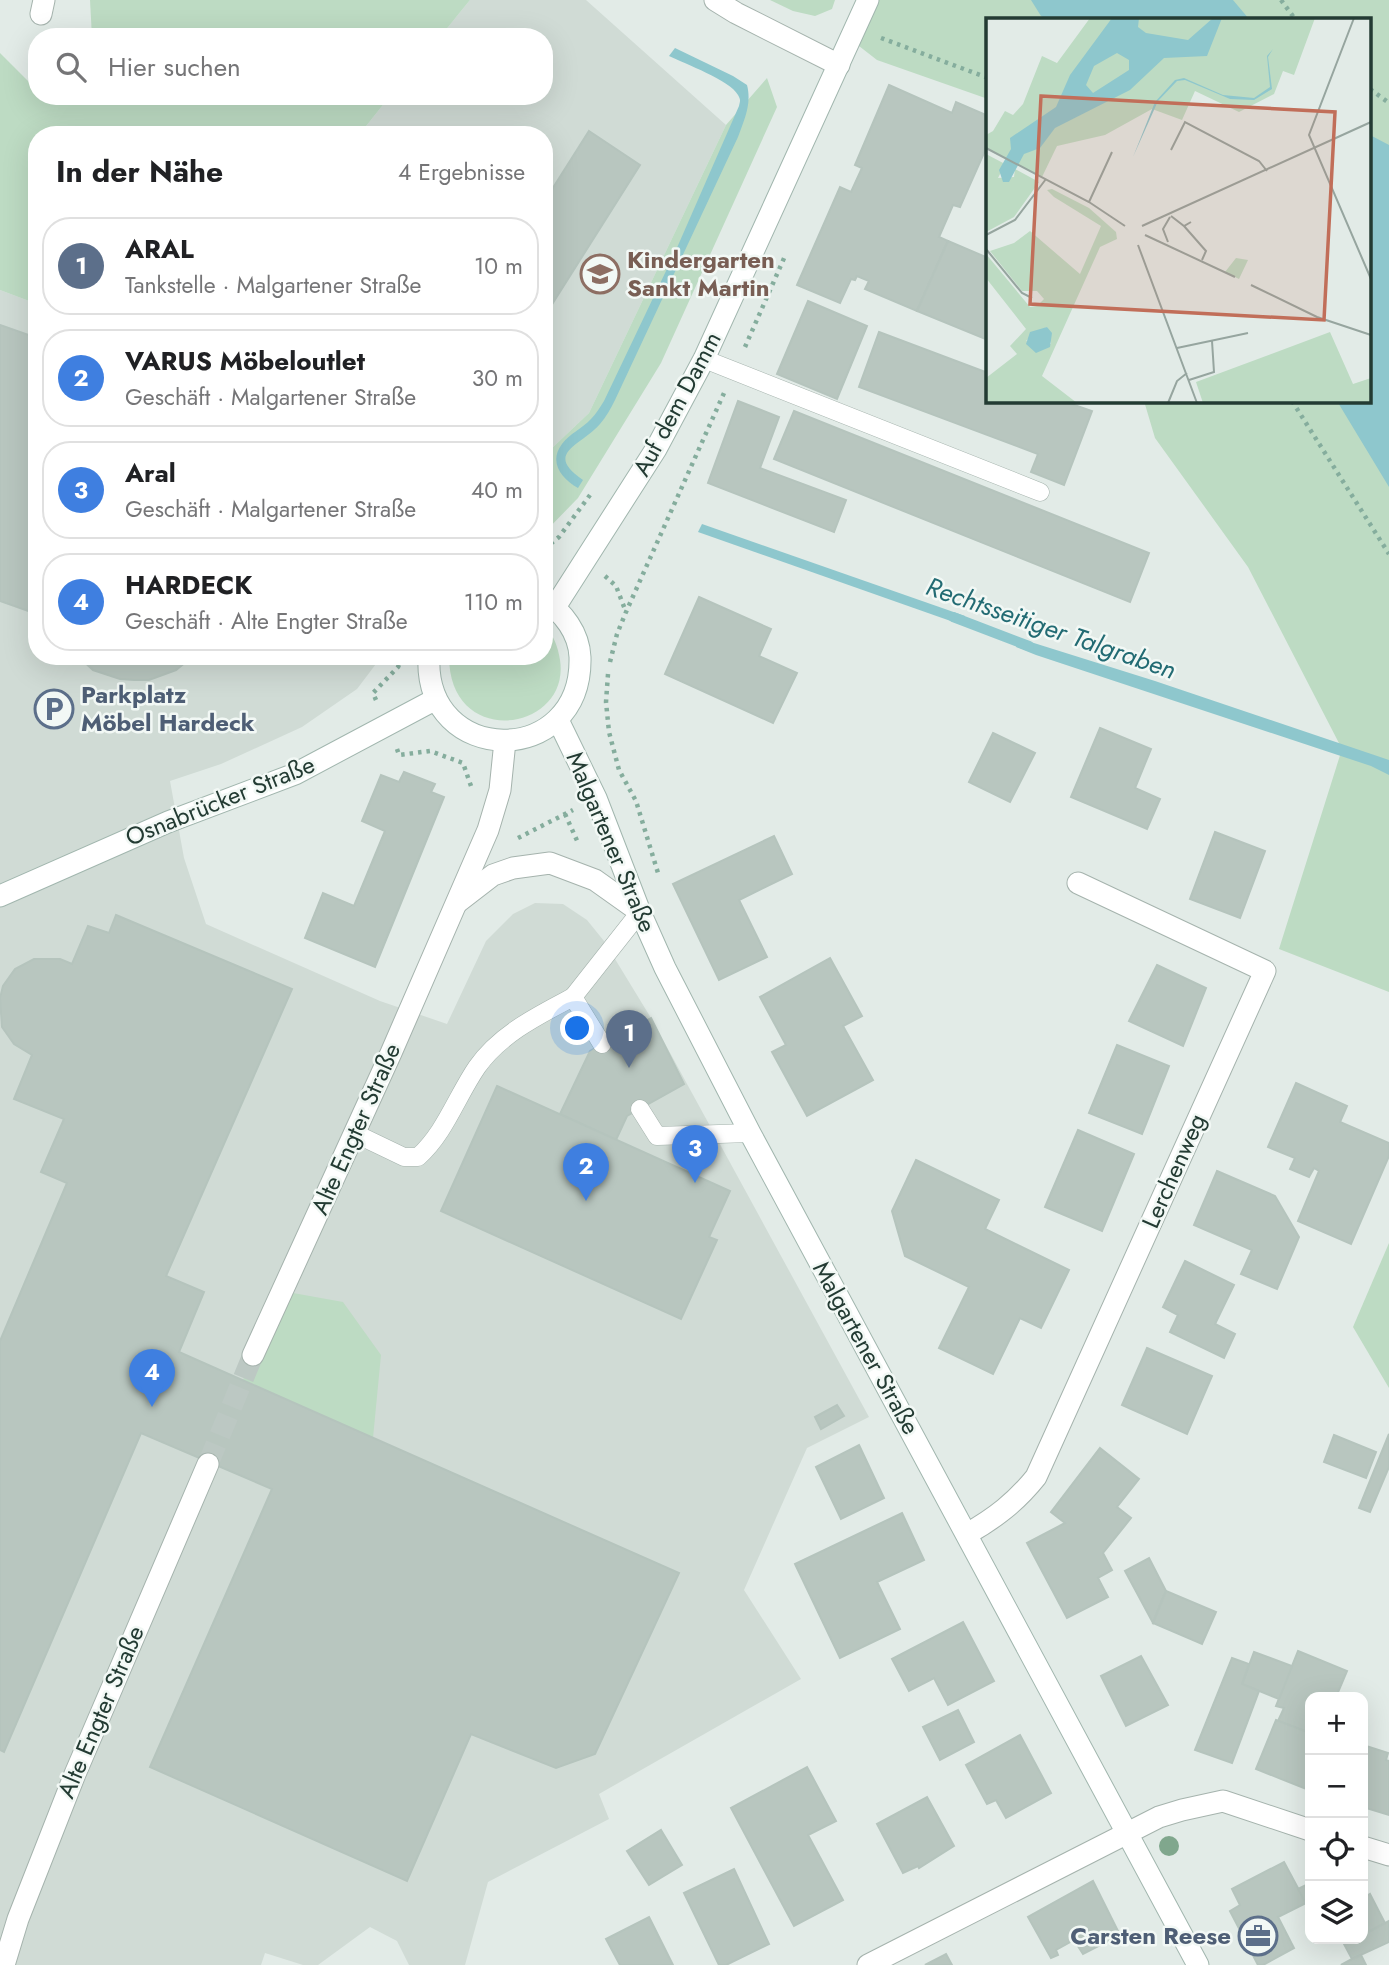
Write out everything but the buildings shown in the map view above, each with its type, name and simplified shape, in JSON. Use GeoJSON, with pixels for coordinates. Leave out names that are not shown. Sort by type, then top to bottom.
{"type":"FeatureCollection","features":[{"type":"Feature","properties":{"kind":"street"},"geometry":{"type":"LineString","coordinates":[[715,0],[839,65]]}},
{"type":"Feature","properties":{"kind":"street","name":"Auf dem Damm"},"geometry":{"type":"LineString","coordinates":[[553,599],[656,449],[704,359],[868,0]]}},
{"type":"Feature","properties":{"kind":"street"},"geometry":{"type":"LineString","coordinates":[[429,665],[436,699],[450,718],[469,733],[505,741],[516,741],[538,734],[558,720],[573,700],[581,676],[580,650],[571,626],[553,606]]}},
{"type":"Feature","properties":{"kind":"street","name":"Osnabrücker Straße"},"geometry":{"type":"LineString","coordinates":[[0,896],[168,822],[295,774],[436,699]]}},
{"type":"Feature","properties":{"kind":"street","name":"Malgartener Straße"},"geometry":{"type":"LineString","coordinates":[[558,720],[596,799],[665,968],[750,1133],[1198,1965]]}},
{"type":"Feature","properties":{"kind":"street","name":"Alte Engter Straße"},"geometry":{"type":"LineString","coordinates":[[253,1355],[488,830],[500,790],[505,741]]}},
{"type":"Feature","properties":{"kind":"street","name":"Alte Engter Straße"},"geometry":{"type":"LineString","coordinates":[[457,903],[493,875],[513,867],[550,863],[595,880],[640,912]]}},
{"type":"Feature","properties":{"kind":"street","name":"Lerchenweg"},"geometry":{"type":"LineString","coordinates":[[967,1535],[998,1516],[1018,1499],[1037,1477],[1265,971],[1078,883]]}},
{"type":"Feature","properties":{"kind":"street","name":"Alte Engter Straße"},"geometry":{"type":"LineString","coordinates":[[5,1965],[18,1919],[75,1774],[208,1464]]}},
{"type":"Feature","properties":{"kind":"street"},"geometry":{"type":"LineString","coordinates":[[868,1965],[1160,1817],[1182,1810],[1223,1801],[1305,1828]]}},
{"type":"Feature","properties":{"kind":"street"},"geometry":{"type":"LineString","coordinates":[[1368,1849],[1389,1855]]}},
{"type":"Feature","properties":{"kind":"lane"},"geometry":{"type":"LineString","coordinates":[[704,359],[1040,492]]}},
{"type":"Feature","properties":{"kind":"lane"},"geometry":{"type":"LineString","coordinates":[[354,1133],[404,1157],[418,1157],[430,1146],[479,1064],[529,1020],[573,996],[640,912]]}},
{"type":"Feature","properties":{"kind":"lane"},"geometry":{"type":"LineString","coordinates":[[573,996],[602,1044]]}},
{"type":"Feature","properties":{"kind":"lane"},"geometry":{"type":"LineString","coordinates":[[640,1109],[657,1136],[750,1133]]}},
{"type":"Feature","properties":{"kind":"path"},"geometry":{"type":"LineString","coordinates":[[1281,0],[1294,18]]}},
{"type":"Feature","properties":{"kind":"path"},"geometry":{"type":"LineString","coordinates":[[883,25],[878,37],[986,77]]}},
{"type":"Feature","properties":{"kind":"path"},"geometry":{"type":"LineString","coordinates":[[1372,90],[1389,103]]}},
{"type":"Feature","properties":{"kind":"path"},"geometry":{"type":"LineString","coordinates":[[661,884],[636,801],[619,770],[609,732],[606,702],[609,667],[614,645],[685,477],[790,244]]}},
{"type":"Feature","properties":{"kind":"path"},"geometry":{"type":"LineString","coordinates":[[1293,402],[1389,554]]}},
{"type":"Feature","properties":{"kind":"path"},"geometry":{"type":"LineString","coordinates":[[373,693],[399,665]]}},
{"type":"Feature","properties":{"kind":"path"},"geometry":{"type":"LineString","coordinates":[[399,755],[430,751],[463,763],[474,796]]}},
{"type":"Feature","properties":{"kind":"path"},"geometry":{"type":"LineString","coordinates":[[488,830],[514,839],[627,783]]}},
{"type":"Feature","properties":{"kind":"shaded area","name":"Kindergarten Sankt Martin"},"geometry":{"type":"Polygon","coordinates":[[[470,0],[586,0],[726,125],[589,413],[553,447],[553,126],[366,126],[383,105],[553,105],[553,28],[447,28],[470,0]]]}},
{"type":"Feature","properties":{"kind":"shaded area"},"geometry":{"type":"Polygon","coordinates":[[[0,290],[28,301],[28,665],[375,665],[357,689],[302,727],[221,764],[170,781],[184,858],[206,924],[380,1001],[447,1024],[486,941],[513,914],[535,903],[563,904],[587,920],[604,941],[651,1018],[869,1417],[807,1448],[744,1590],[801,1679],[599,1794],[609,1819],[488,1882],[465,1965],[409,1965],[397,1941],[370,1927],[318,1965],[303,1965],[265,1953],[261,1965],[0,1965],[0,290]]]}},
{"type":"Feature","properties":{"kind":"green space"},"geometry":{"type":"Polygon","coordinates":[[[90,0],[470,0],[447,28],[92,28],[90,0]]]}},
{"type":"Feature","properties":{"kind":"green space"},"geometry":{"type":"Polygon","coordinates":[[[770,0],[835,0],[832,9],[815,16],[793,11],[770,0]]]}},
{"type":"Feature","properties":{"kind":"green space"},"geometry":{"type":"Polygon","coordinates":[[[868,0],[1389,0],[1389,992],[1279,949],[1342,749],[1248,567],[1155,438],[1144,402],[1372,402],[1372,18],[986,18],[986,98],[877,60],[850,39],[868,0]]]}},
{"type":"Feature","properties":{"kind":"green space"},"geometry":{"type":"Polygon","coordinates":[[[0,53],[28,81],[28,105],[383,105],[366,126],[28,126],[28,301],[0,290],[0,53]]]}},
{"type":"Feature","properties":{"kind":"green space"},"geometry":{"type":"Polygon","coordinates":[[[767,78],[777,107],[661,363],[578,498],[553,524],[553,447],[589,413],[726,125],[767,78]]]}},
{"type":"Feature","properties":{"kind":"green space"},"geometry":{"type":"Polygon","coordinates":[[[553,638],[555,642],[560,660],[558,684],[547,703],[530,715],[509,720],[487,718],[468,707],[454,686],[450,665],[553,665],[553,638]]]}},
{"type":"Feature","properties":{"kind":"green space"},"geometry":{"type":"Polygon","coordinates":[[[1389,1243],[1389,1388],[1353,1327],[1389,1243]]]}},
{"type":"Feature","properties":{"kind":"green space"},"geometry":{"type":"Polygon","coordinates":[[[282,1291],[343,1302],[381,1355],[373,1438],[243,1380],[282,1291]]]}},
{"type":"Feature","properties":{"kind":"water"},"geometry":{"type":"Polygon","coordinates":[[[1031,0],[1233,0],[1248,18],[1045,18],[1031,0]]]}},
{"type":"Feature","properties":{"kind":"water"},"geometry":{"type":"Polygon","coordinates":[[[675,48],[747,85],[747,112],[738,137],[613,403],[600,424],[569,450],[566,456],[566,463],[571,471],[583,480],[578,488],[562,475],[556,457],[558,451],[565,440],[593,417],[604,401],[676,250],[739,106],[738,95],[726,84],[669,56],[675,48]]]}},
{"type":"Feature","properties":{"kind":"water"},"geometry":{"type":"Polygon","coordinates":[[[1372,136],[1389,145],[1389,487],[1338,402],[1372,402],[1372,136]]]}},
{"type":"Feature","properties":{"kind":"water"},"geometry":{"type":"Polygon","coordinates":[[[702,524],[965,616],[965,621],[962,625],[698,532],[702,524]]]}},
{"type":"Feature","properties":{"kind":"water"},"geometry":{"type":"Polygon","coordinates":[[[1018,638],[1389,760],[1389,775],[1371,766],[1036,655],[1016,647],[1018,638]]]}},
{"type":"Feature","properties":{"kind":"waterway","name":"Rechtsseitiger Talgraben"},"geometry":{"type":"LineString","coordinates":[[953,617],[1029,646]]}},
{"type":"Feature","properties":{"kind":"tunnel"},"geometry":{"type":"LineString","coordinates":[[208,1464],[253,1355]]}},
{"type":"Feature","properties":{"kind":"place","name":"Kindergarten Sankt Martin"},"geometry":{"type":"Point","coordinates":[600,274]}},
{"type":"Feature","properties":{"kind":"place","name":"Parkplatz Möbel Hardeck"},"geometry":{"type":"Point","coordinates":[54,709]}},
{"type":"Feature","properties":{"kind":"place","name":"ARAL"},"geometry":{"type":"Point","coordinates":[629,1068]}},
{"type":"Feature","properties":{"kind":"place","name":"Aral"},"geometry":{"type":"Point","coordinates":[695,1183]}},
{"type":"Feature","properties":{"kind":"place","name":"VARUS Möbeloutlet"},"geometry":{"type":"Point","coordinates":[586,1201]}},
{"type":"Feature","properties":{"kind":"place","name":"HARDECK"},"geometry":{"type":"Point","coordinates":[152,1407]}},
{"type":"Feature","properties":{"kind":"place","name":"Carsten Reese"},"geometry":{"type":"Point","coordinates":[1258,1936]}}]}
